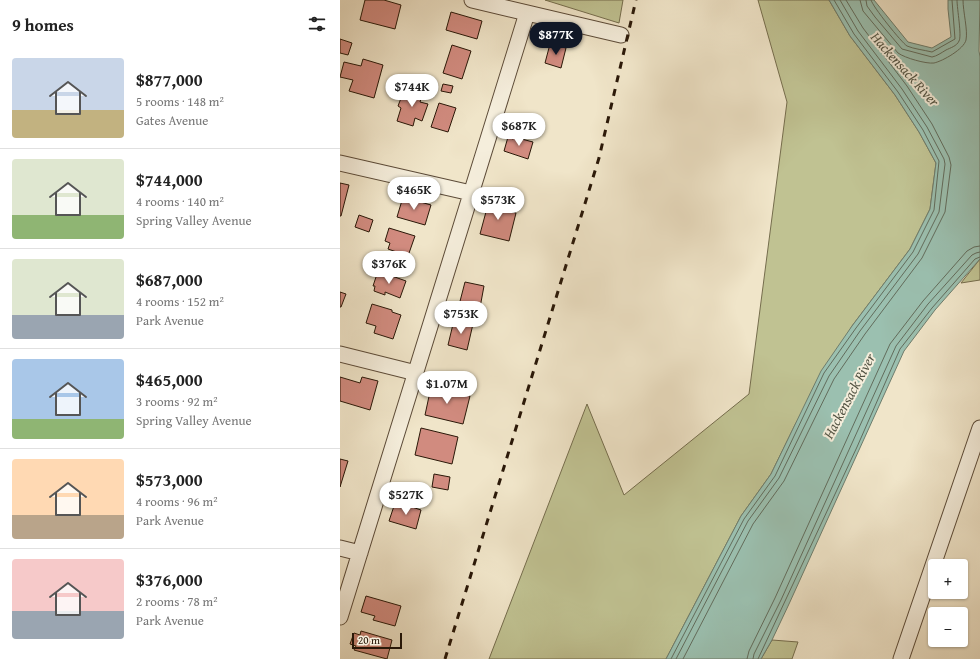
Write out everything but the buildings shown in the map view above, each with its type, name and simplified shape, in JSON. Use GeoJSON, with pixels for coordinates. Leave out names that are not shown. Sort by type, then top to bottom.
{"type":"FeatureCollection","features":[{"type":"Feature","properties":{"kind":"street"},"geometry":{"type":"LineString","coordinates":[[472,0],[621,35]]}},
{"type":"Feature","properties":{"kind":"street"},"geometry":{"type":"LineString","coordinates":[[340,617],[527,13]]}},
{"type":"Feature","properties":{"kind":"street"},"geometry":{"type":"LineString","coordinates":[[340,163],[471,193]]}},
{"type":"Feature","properties":{"kind":"street"},"geometry":{"type":"LineString","coordinates":[[340,354],[416,373]]}},
{"type":"Feature","properties":{"kind":"street"},"geometry":{"type":"LineString","coordinates":[[901,659],[980,428]]}},
{"type":"Feature","properties":{"kind":"street"},"geometry":{"type":"LineString","coordinates":[[340,548],[360,553]]}},
{"type":"Feature","properties":{"kind":"shaded area"},"geometry":{"type":"Polygon","coordinates":[[[545,0],[623,0],[619,23],[545,0]]]}},
{"type":"Feature","properties":{"kind":"shaded area"},"geometry":{"type":"Polygon","coordinates":[[[758,0],[829,0],[850,36],[895,95],[919,132],[936,163],[930,209],[910,249],[852,326],[795,425],[771,474],[741,516],[666,659],[489,659],[587,404],[624,495],[749,394],[787,102],[758,0]]]}},
{"type":"Feature","properties":{"kind":"shaded area"},"geometry":{"type":"Polygon","coordinates":[[[980,259],[980,280],[961,283],[980,259]]]}},
{"type":"Feature","properties":{"kind":"shaded area"},"geometry":{"type":"Polygon","coordinates":[[[772,640],[798,642],[792,659],[761,659],[772,640]]]}},
{"type":"Feature","properties":{"kind":"water","name":"Hackensack River"},"geometry":{"type":"Polygon","coordinates":[[[829,0],[874,0],[908,42],[932,48],[951,37],[948,0],[980,0],[980,259],[935,310],[904,351],[789,604],[761,659],[666,659],[741,516],[771,474],[821,371],[852,326],[910,249],[930,209],[936,163],[919,132],[895,95],[850,36],[829,0]]]}},
{"type":"Feature","properties":{"kind":"railway"},"geometry":{"type":"LineString","coordinates":[[445,659],[599,158],[636,0]]}}]}
